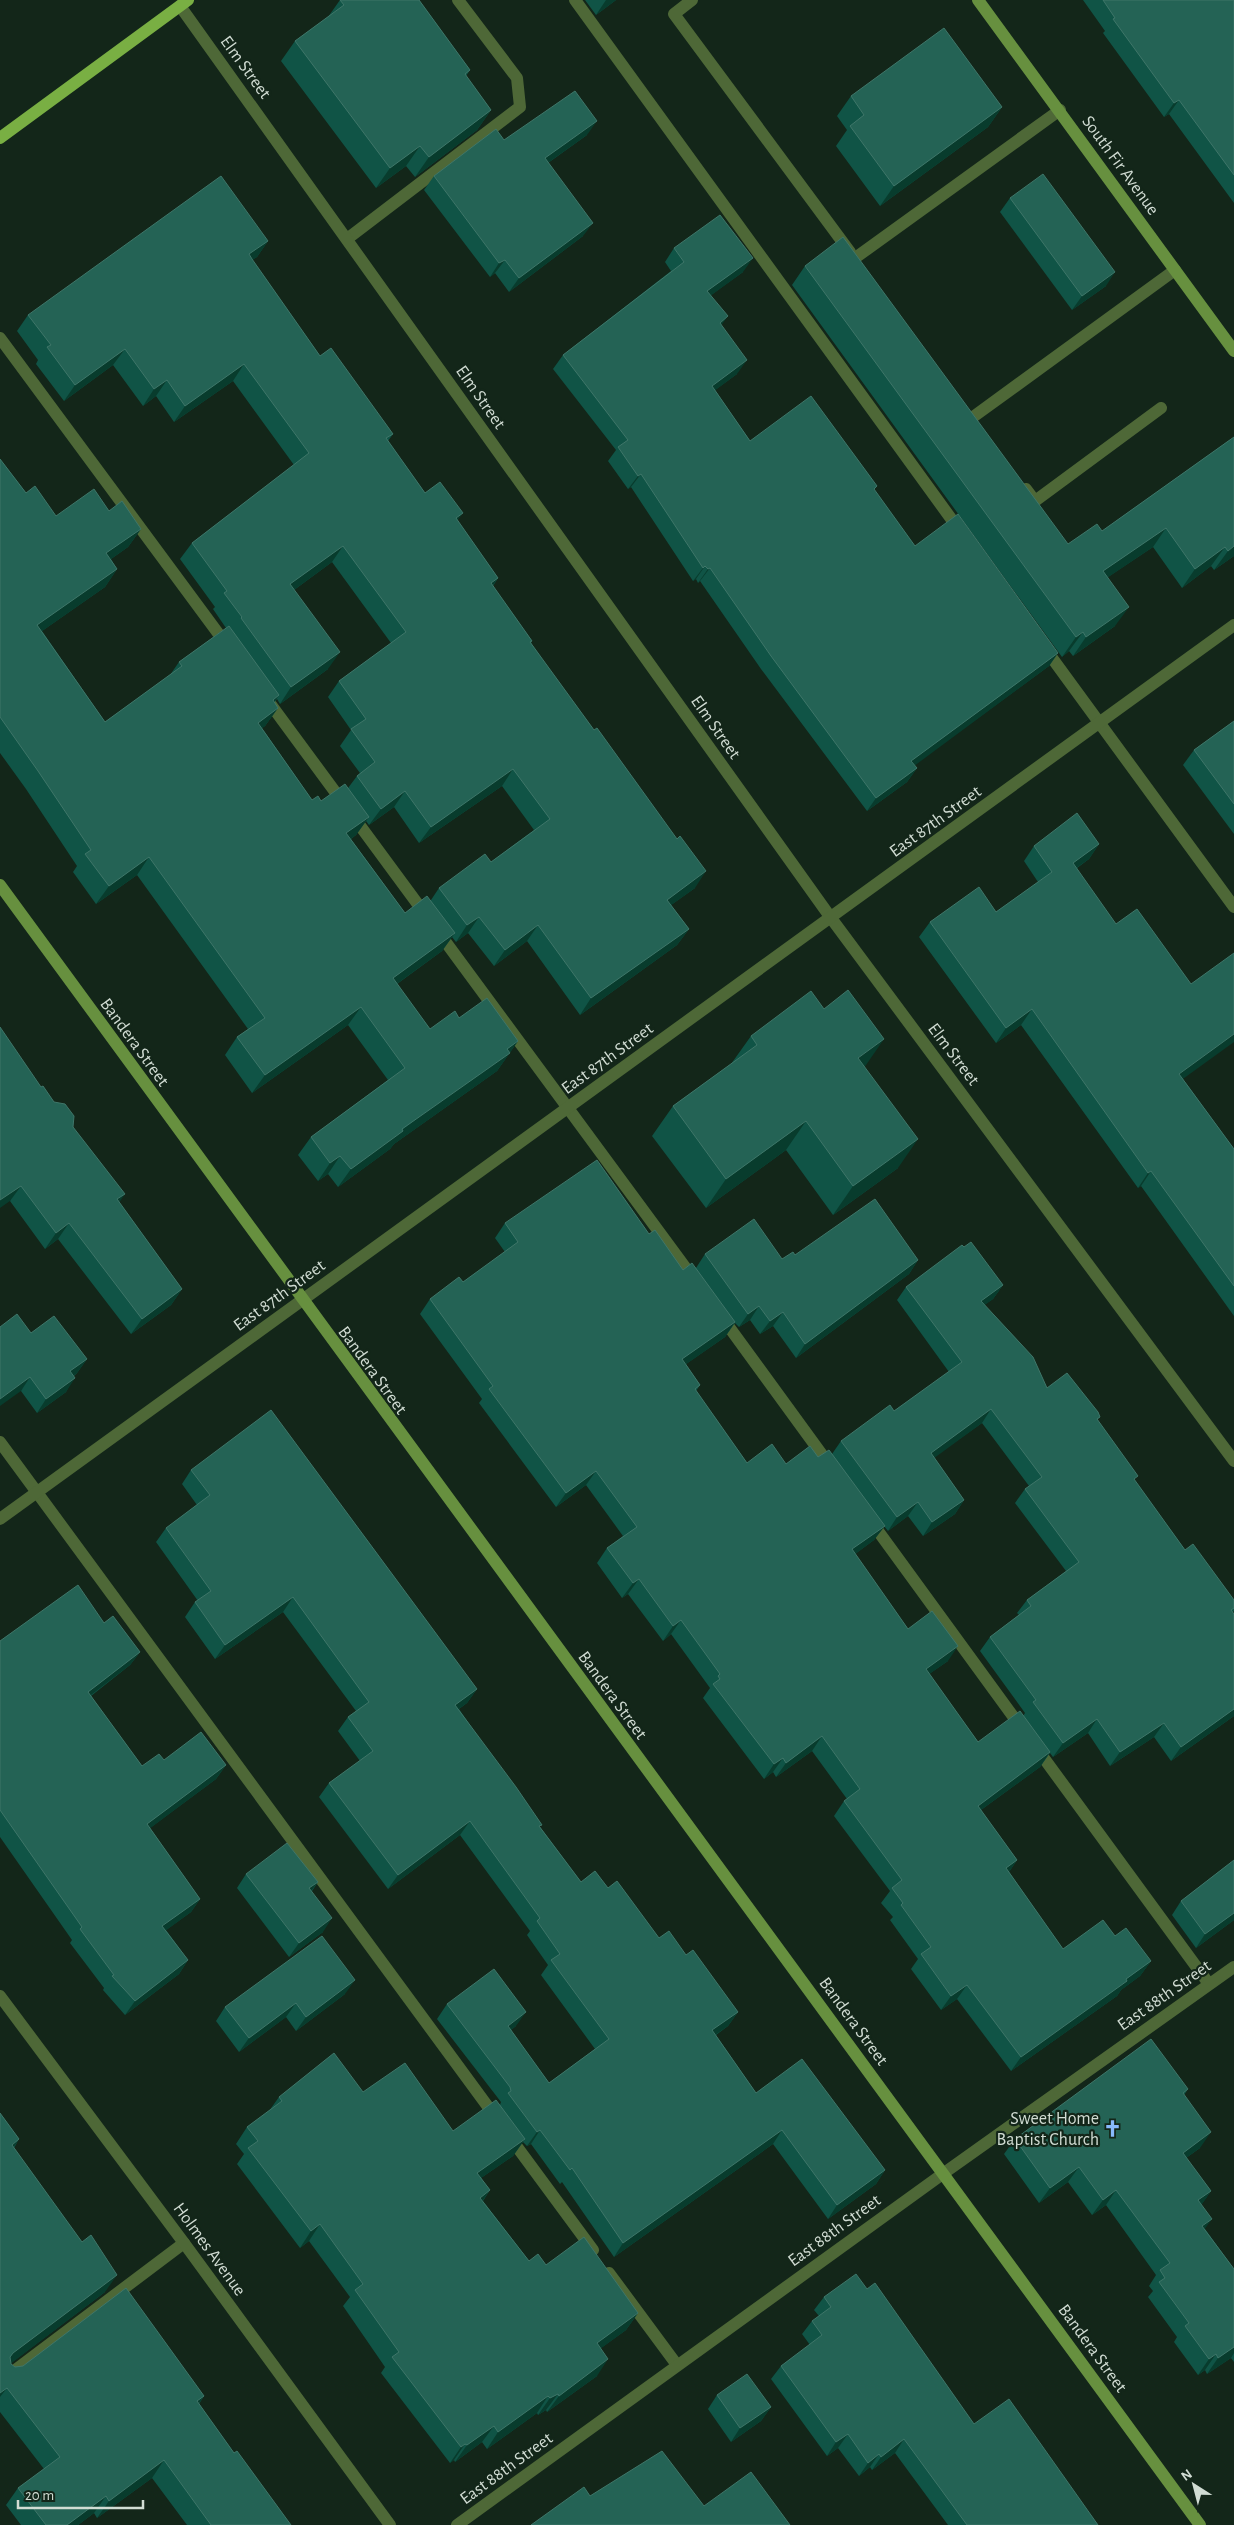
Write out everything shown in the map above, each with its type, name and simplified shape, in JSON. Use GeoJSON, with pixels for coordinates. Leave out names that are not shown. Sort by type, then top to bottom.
{"type":"FeatureCollection","features":[{"type":"Feature","properties":{"kind":"main road"},"geometry":{"type":"LineString","coordinates":[[0,138],[184,3]]}},
{"type":"Feature","properties":{"kind":"street"},"geometry":{"type":"LineString","coordinates":[[347,239],[520,107],[517,78],[458,0]]}},
{"type":"Feature","properties":{"kind":"street"},"geometry":{"type":"LineString","coordinates":[[575,0],[965,538]]}},
{"type":"Feature","properties":{"kind":"street"},"geometry":{"type":"LineString","coordinates":[[692,0],[674,14],[858,262],[1060,110]]}},
{"type":"Feature","properties":{"kind":"street","name":"South Fir Avenue"},"geometry":{"type":"LineString","coordinates":[[978,0],[1234,351]]}},
{"type":"Feature","properties":{"kind":"street","name":"Elm Street"},"geometry":{"type":"LineString","coordinates":[[184,3],[347,239],[831,918],[1234,1461]]}},
{"type":"Feature","properties":{"kind":"street"},"geometry":{"type":"LineString","coordinates":[[974,418],[1175,270]]}},
{"type":"Feature","properties":{"kind":"street"},"geometry":{"type":"LineString","coordinates":[[0,338],[237,659]]}},
{"type":"Feature","properties":{"kind":"street"},"geometry":{"type":"LineString","coordinates":[[1018,479],[1035,501],[1161,408]]}},
{"type":"Feature","properties":{"kind":"street","name":"East 87th Street"},"geometry":{"type":"LineString","coordinates":[[0,1519],[1234,625]]}},
{"type":"Feature","properties":{"kind":"street"},"geometry":{"type":"LineString","coordinates":[[1035,634],[1234,907]]}},
{"type":"Feature","properties":{"kind":"street"},"geometry":{"type":"LineString","coordinates":[[260,691],[704,1292]]}},
{"type":"Feature","properties":{"kind":"street","name":"Bandera Street"},"geometry":{"type":"LineString","coordinates":[[0,885],[301,1301],[944,2173],[1200,2525]]}},
{"type":"Feature","properties":{"kind":"street"},"geometry":{"type":"LineString","coordinates":[[715,1309],[839,1478]]}},
{"type":"Feature","properties":{"kind":"street"},"geometry":{"type":"LineString","coordinates":[[0,1442],[677,2365]]}},
{"type":"Feature","properties":{"kind":"street"},"geometry":{"type":"LineString","coordinates":[[862,1510],[1209,1984]]}},
{"type":"Feature","properties":{"kind":"street","name":"East 88th Street"},"geometry":{"type":"LineString","coordinates":[[458,2525],[944,2173],[1234,1967]]}},
{"type":"Feature","properties":{"kind":"street","name":"Holmes Avenue"},"geometry":{"type":"LineString","coordinates":[[0,1996],[184,2243],[390,2525]]}},
{"type":"Feature","properties":{"kind":"street"},"geometry":{"type":"LineString","coordinates":[[6,2378],[184,2243]]}},
{"type":"Feature","properties":{"kind":"building"},"geometry":{"type":"Polygon","coordinates":[[[340,0],[419,0],[470,70],[465,74],[491,110],[429,157],[420,146],[390,168],[295,41],[344,5],[340,0]]]}},
{"type":"Feature","properties":{"kind":"building"},"geometry":{"type":"Polygon","coordinates":[[[1103,0],[1234,0],[1234,175],[1179,100],[1174,103],[1113,19],[1115,18],[1103,0]]]}},
{"type":"Feature","properties":{"kind":"building"},"geometry":{"type":"Polygon","coordinates":[[[944,28],[1002,107],[894,186],[850,126],[864,115],[851,96],[944,28]]]}},
{"type":"Feature","properties":{"kind":"building"},"geometry":{"type":"Polygon","coordinates":[[[575,91],[597,121],[545,158],[593,223],[519,278],[505,260],[499,263],[434,176],[496,129],[504,140],[575,91]]]}},
{"type":"Feature","properties":{"kind":"building"},"geometry":{"type":"Polygon","coordinates":[[[1043,174],[1115,272],[1082,296],[1010,198],[1043,174]]]}},
{"type":"Feature","properties":{"kind":"building"},"geometry":{"type":"Polygon","coordinates":[[[221,176],[268,241],[249,254],[252,259],[320,356],[331,348],[393,434],[386,438],[425,493],[440,482],[463,513],[456,518],[498,578],[491,583],[532,641],[530,642],[594,730],[597,728],[677,839],[680,836],[706,871],[667,900],[689,929],[591,998],[538,925],[505,950],[479,917],[467,925],[439,888],[485,854],[491,862],[550,819],[513,769],[431,827],[405,791],[381,809],[357,776],[375,762],[351,729],[366,719],[339,681],[406,632],[343,546],[290,584],[340,652],[291,687],[241,618],[224,593],[227,591],[192,543],[309,453],[244,364],[185,406],[167,380],[154,389],[125,349],[75,385],[47,347],[51,345],[28,315],[221,176]]]}},
{"type":"Feature","properties":{"kind":"building"},"geometry":{"type":"Polygon","coordinates":[[[720,215],[753,258],[707,291],[728,316],[720,323],[747,360],[712,386],[750,441],[811,396],[877,486],[874,489],[915,546],[958,514],[1058,653],[911,761],[917,768],[876,798],[771,656],[710,568],[708,569],[705,566],[703,568],[641,474],[638,476],[618,447],[628,440],[563,355],[684,262],[674,248],[720,215]]]}},
{"type":"Feature","properties":{"kind":"building"},"geometry":{"type":"Polygon","coordinates":[[[843,237],[1068,544],[1097,524],[1102,531],[1234,437],[1234,546],[1228,551],[1225,547],[1195,569],[1166,528],[1103,571],[1129,607],[1086,637],[1083,632],[1076,637],[805,266],[843,237]]]}},
{"type":"Feature","properties":{"kind":"building"},"geometry":{"type":"Polygon","coordinates":[[[0,459],[26,493],[35,486],[56,516],[94,489],[109,511],[122,501],[141,529],[106,553],[117,569],[37,625],[105,722],[182,666],[179,662],[229,626],[279,695],[273,700],[278,708],[258,723],[312,800],[318,796],[321,801],[345,784],[369,817],[346,833],[405,913],[427,896],[455,933],[393,978],[430,1029],[455,1011],[459,1018],[487,998],[518,1041],[507,1049],[510,1053],[402,1129],[403,1131],[351,1169],[340,1156],[330,1163],[311,1137],[405,1068],[361,1007],[265,1075],[237,1037],[265,1018],[149,857],[109,886],[85,854],[91,850],[0,717],[0,459]]]}},
{"type":"Feature","properties":{"kind":"building"},"geometry":{"type":"Polygon","coordinates":[[[1234,721],[1234,804],[1194,750],[1234,721]]]}},
{"type":"Feature","properties":{"kind":"building"},"geometry":{"type":"Polygon","coordinates":[[[1077,813],[1099,844],[1073,863],[1116,924],[1137,909],[1191,984],[1234,953],[1234,1034],[1179,1074],[1234,1149],[1234,1286],[1151,1171],[1148,1173],[1032,1009],[1006,1028],[930,922],[979,887],[996,912],[1052,872],[1034,846],[1077,813]]]}},
{"type":"Feature","properties":{"kind":"building"},"geometry":{"type":"Polygon","coordinates":[[[848,990],[884,1039],[858,1058],[918,1139],[853,1186],[806,1121],[726,1179],[673,1106],[757,1045],[751,1036],[811,991],[824,1009],[848,990]]]}},
{"type":"Feature","properties":{"kind":"building"},"geometry":{"type":"Polygon","coordinates":[[[0,1027],[41,1087],[43,1086],[54,1102],[65,1104],[74,1116],[73,1127],[125,1194],[117,1199],[182,1289],[142,1319],[69,1223],[56,1233],[21,1186],[0,1200],[0,1027]]]}},
{"type":"Feature","properties":{"kind":"building"},"geometry":{"type":"Polygon","coordinates":[[[597,1160],[649,1234],[655,1230],[683,1270],[692,1263],[735,1322],[682,1359],[700,1385],[695,1389],[747,1463],[772,1444],[786,1464],[810,1446],[818,1457],[829,1450],[885,1526],[852,1549],[908,1629],[932,1611],[958,1646],[926,1669],[978,1742],[1020,1711],[1050,1752],[978,1806],[1017,1860],[1006,1868],[1063,1949],[1103,1920],[1115,1936],[1126,1928],[1151,1961],[1126,1979],[1127,1981],[1021,2057],[967,1985],[951,1996],[921,1954],[931,1947],[901,1905],[903,1903],[892,1888],[902,1880],[844,1801],[860,1789],[822,1736],[786,1763],[783,1758],[774,1764],[713,1684],[720,1679],[718,1676],[720,1674],[681,1620],[673,1626],[639,1579],[633,1583],[607,1548],[637,1527],[596,1471],[566,1493],[489,1389],[493,1386],[430,1299],[459,1277],[463,1282],[518,1242],[505,1223],[597,1160]]]}},
{"type":"Feature","properties":{"kind":"building"},"geometry":{"type":"Polygon","coordinates":[[[875,1199],[918,1260],[805,1344],[783,1312],[770,1321],[759,1306],[748,1314],[705,1254],[754,1219],[782,1259],[793,1252],[795,1255],[875,1199]]]}},
{"type":"Feature","properties":{"kind":"building"},"geometry":{"type":"Polygon","coordinates":[[[971,1242],[1003,1285],[981,1301],[1033,1357],[1047,1388],[1067,1373],[1098,1412],[1100,1417],[1097,1419],[1138,1476],[1134,1479],[1185,1550],[1193,1544],[1234,1600],[1234,1608],[1231,1610],[1234,1614],[1234,1709],[1181,1747],[1164,1723],[1120,1752],[1097,1719],[1063,1743],[1033,1702],[1036,1700],[990,1637],[1031,1606],[1027,1600],[1079,1562],[1025,1489],[1042,1477],[991,1409],[931,1453],[964,1500],[932,1522],[918,1502],[897,1517],[841,1441],[890,1405],[894,1411],[962,1362],[906,1287],[962,1245],[964,1247],[971,1242]]]}},
{"type":"Feature","properties":{"kind":"building"},"geometry":{"type":"Polygon","coordinates":[[[17,1314],[31,1333],[54,1316],[87,1359],[70,1371],[75,1378],[46,1399],[30,1377],[0,1399],[0,1327],[17,1314]]]}},
{"type":"Feature","properties":{"kind":"building"},"geometry":{"type":"Polygon","coordinates":[[[271,1410],[477,1689],[455,1705],[516,1787],[542,1825],[539,1826],[581,1882],[595,1871],[608,1888],[617,1881],[659,1938],[669,1931],[686,1955],[693,1950],[738,2012],[712,2030],[756,2093],[802,2059],[885,2170],[837,2205],[782,2130],[623,2243],[572,2168],[570,2170],[540,2130],[537,2132],[508,2093],[511,2091],[510,2087],[447,2004],[494,1969],[526,2012],[508,2026],[549,2083],[609,2039],[551,1960],[560,1954],[537,1921],[540,1918],[470,1821],[398,1875],[329,1783],[373,1751],[348,1717],[369,1702],[293,1597],[225,1645],[195,1602],[211,1591],[166,1528],[210,1495],[191,1470],[271,1410]]]}},
{"type":"Feature","properties":{"kind":"building"},"geometry":{"type":"Polygon","coordinates":[[[78,1585],[104,1623],[113,1616],[140,1652],[88,1692],[142,1766],[159,1754],[164,1760],[201,1732],[226,1765],[147,1824],[200,1899],[162,1926],[188,1960],[135,2001],[112,1976],[114,1975],[80,1929],[82,1927],[0,1810],[0,1641],[78,1585]]]}},
{"type":"Feature","properties":{"kind":"building"},"geometry":{"type":"Polygon","coordinates":[[[287,1843],[318,1882],[309,1888],[332,1918],[299,1943],[246,1874],[287,1843]]]}},
{"type":"Feature","properties":{"kind":"building"},"geometry":{"type":"Polygon","coordinates":[[[1234,1860],[1234,1913],[1205,1934],[1181,1901],[1234,1860]]]}},
{"type":"Feature","properties":{"kind":"building"},"geometry":{"type":"Polygon","coordinates":[[[322,1936],[355,1980],[306,2017],[296,2003],[249,2038],[225,2007],[322,1936]]]}},
{"type":"Feature","properties":{"kind":"building"},"geometry":{"type":"Polygon","coordinates":[[[1151,2039],[1188,2089],[1183,2093],[1211,2132],[1183,2153],[1211,2191],[1198,2200],[1212,2219],[1202,2226],[1234,2269],[1234,2347],[1218,2358],[1216,2354],[1209,2359],[1185,2326],[1189,2323],[1159,2282],[1165,2278],[1160,2270],[1170,2263],[1116,2190],[1103,2200],[1079,2167],[1050,2188],[1015,2139],[1151,2039]]]}},
{"type":"Feature","properties":{"kind":"building"},"geometry":{"type":"Polygon","coordinates":[[[334,2053],[363,2092],[405,2063],[453,2131],[496,2100],[525,2139],[477,2173],[490,2190],[480,2198],[529,2261],[538,2254],[546,2265],[584,2237],[638,2313],[597,2343],[608,2359],[559,2396],[558,2394],[550,2398],[548,2396],[498,2432],[494,2426],[467,2445],[465,2444],[461,2447],[392,2357],[399,2352],[355,2290],[363,2284],[320,2224],[311,2231],[248,2148],[258,2141],[247,2127],[282,2101],[279,2097],[334,2053]]]}},
{"type":"Feature","properties":{"kind":"building"},"geometry":{"type":"Polygon","coordinates":[[[0,2113],[19,2139],[12,2145],[82,2242],[91,2235],[117,2275],[13,2353],[10,2357],[11,2364],[15,2367],[23,2366],[126,2288],[204,2396],[197,2401],[234,2453],[237,2451],[291,2525],[211,2525],[164,2460],[109,2501],[106,2496],[67,2525],[46,2525],[18,2488],[60,2457],[7,2388],[0,2393],[0,2113]]]}},
{"type":"Feature","properties":{"kind":"building"},"geometry":{"type":"Polygon","coordinates":[[[856,2274],[867,2289],[875,2283],[974,2424],[1009,2399],[1098,2525],[967,2525],[904,2439],[881,2457],[879,2454],[868,2463],[848,2434],[836,2442],[781,2366],[822,2335],[812,2321],[831,2307],[824,2297],[856,2274]]]}},
{"type":"Feature","properties":{"kind":"building"},"geometry":{"type":"Polygon","coordinates":[[[747,2374],[771,2407],[740,2428],[717,2395],[747,2374]]]}},
{"type":"Feature","properties":{"kind":"building"},"geometry":{"type":"Polygon","coordinates":[[[662,2451],[704,2506],[751,2472],[790,2525],[531,2525],[584,2487],[590,2496],[662,2451]]]}},
{"type":"Feature","properties":{"kind":"place","name":"Sweet Home Baptist Church"},"geometry":{"type":"Point","coordinates":[1113,2128]}}]}
